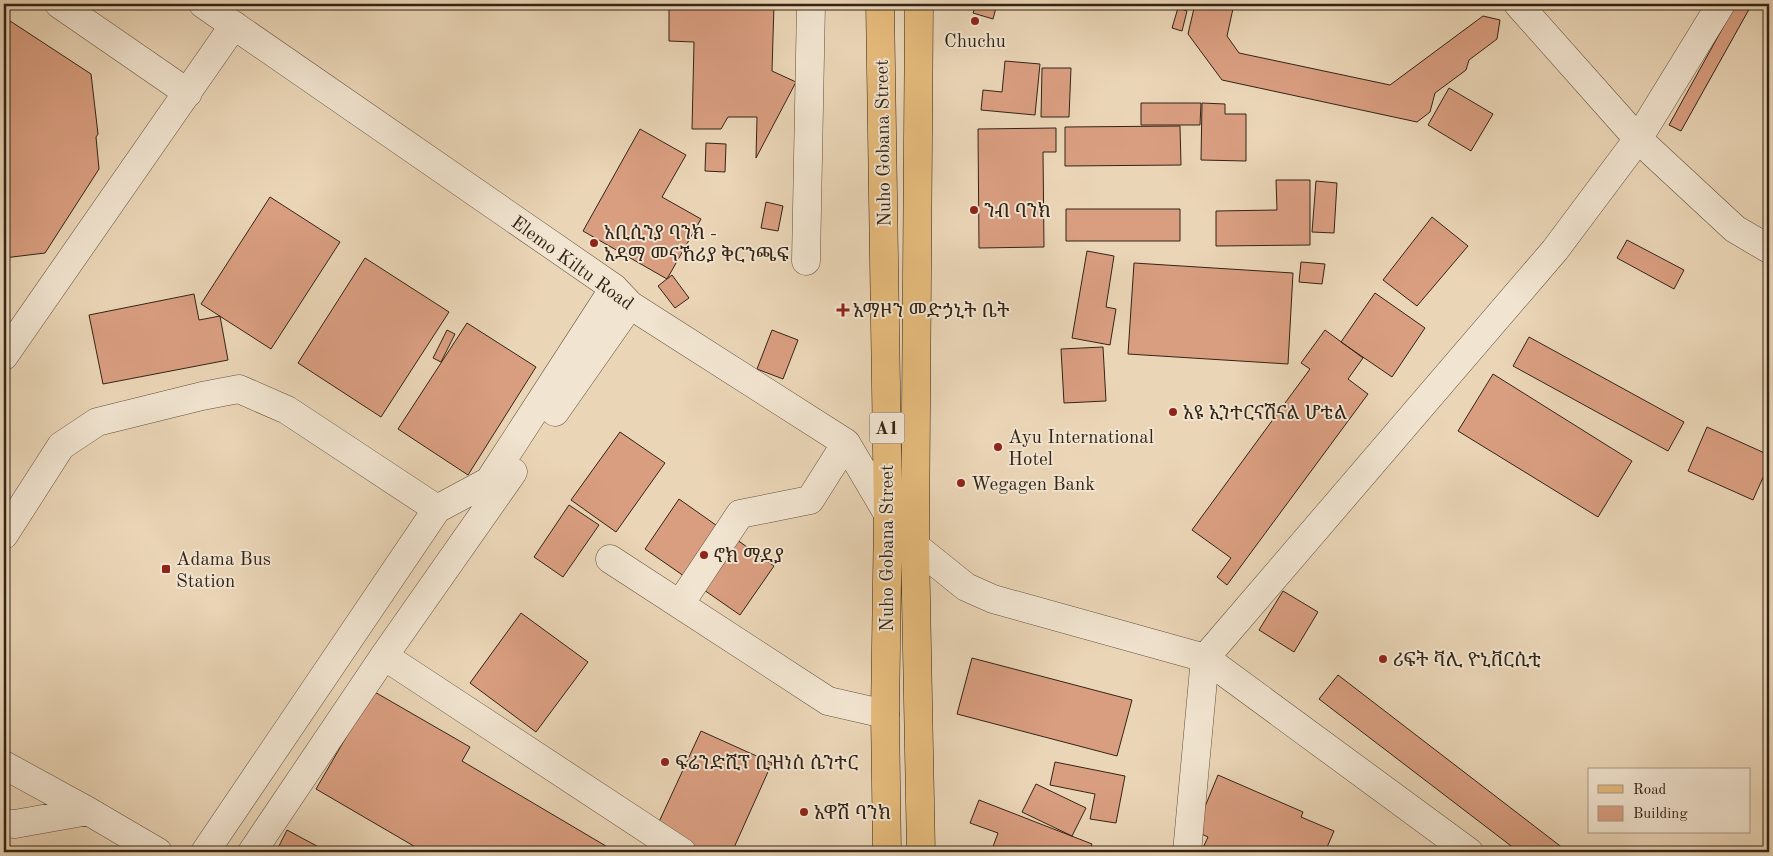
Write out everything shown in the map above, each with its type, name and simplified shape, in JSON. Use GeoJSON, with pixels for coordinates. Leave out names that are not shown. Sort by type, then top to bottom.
{"type":"FeatureCollection","features":[{"type":"Feature","properties":{"kind":"main road","name":"Nuho Gobana Street"},"geometry":{"type":"LineString","coordinates":[[880,4],[888,514],[885,714],[887,852]]}},
{"type":"Feature","properties":{"kind":"main road","name":"Nuho Gobana Street"},"geometry":{"type":"LineString","coordinates":[[919,4],[915,546],[921,852]]}},
{"type":"Feature","properties":{"kind":"street"},"geometry":{"type":"LineString","coordinates":[[59,4],[188,93]]}},
{"type":"Feature","properties":{"kind":"street","name":"Elemo Kiltu Road"},"geometry":{"type":"LineString","coordinates":[[203,4],[622,296],[846,443],[888,514],[915,546],[966,586],[993,599],[1205,658]]}},
{"type":"Feature","properties":{"kind":"street"},"geometry":{"type":"LineString","coordinates":[[806,261],[811,4]]}},
{"type":"Feature","properties":{"kind":"street"},"geometry":{"type":"LineString","coordinates":[[1518,4],[1638,139],[1735,229],[1769,249]]}},
{"type":"Feature","properties":{"kind":"street"},"geometry":{"type":"LineString","coordinates":[[1187,852],[1205,658],[1554,250],[1638,139],[1721,4]]}},
{"type":"Feature","properties":{"kind":"street"},"geometry":{"type":"LineString","coordinates":[[4,356],[234,26]]}},
{"type":"Feature","properties":{"kind":"street"},"geometry":{"type":"LineString","coordinates":[[205,852],[437,509],[489,481],[622,296]]}},
{"type":"Feature","properties":{"kind":"street"},"geometry":{"type":"LineString","coordinates":[[252,852],[622,296]]}},
{"type":"Feature","properties":{"kind":"street"},"geometry":{"type":"LineString","coordinates":[[4,536],[61,446],[97,422],[202,396],[239,389],[287,410],[437,509]]}},
{"type":"Feature","properties":{"kind":"street"},"geometry":{"type":"LineString","coordinates":[[680,604],[740,514],[810,500],[846,443]]}},
{"type":"Feature","properties":{"kind":"street"},"geometry":{"type":"LineString","coordinates":[[610,559],[828,701],[885,714]]}},
{"type":"Feature","properties":{"kind":"street"},"geometry":{"type":"LineString","coordinates":[[384,656],[673,850]]}},
{"type":"Feature","properties":{"kind":"street"},"geometry":{"type":"LineString","coordinates":[[1205,658],[1469,852]]}},
{"type":"Feature","properties":{"kind":"street"},"geometry":{"type":"LineString","coordinates":[[4,765],[158,852]]}},
{"type":"Feature","properties":{"kind":"street"},"geometry":{"type":"LineString","coordinates":[[4,823],[15,824],[88,811]]}},
{"type":"Feature","properties":{"kind":"building"},"geometry":{"type":"Polygon","coordinates":[[[669,4],[774,4],[772,71],[796,82],[756,158],[757,117],[728,117],[721,129],[692,129],[694,42],[669,41],[669,4]]]}},
{"type":"Feature","properties":{"kind":"building"},"geometry":{"type":"Polygon","coordinates":[[[976,4],[997,4],[993,19],[973,13],[976,4]]]}},
{"type":"Feature","properties":{"kind":"building"},"geometry":{"type":"Polygon","coordinates":[[[1195,4],[1234,4],[1227,36],[1239,53],[1390,85],[1483,16],[1500,20],[1497,39],[1469,60],[1466,70],[1435,93],[1430,112],[1417,122],[1222,80],[1188,34],[1195,4]]]}},
{"type":"Feature","properties":{"kind":"building"},"geometry":{"type":"Polygon","coordinates":[[[1736,4],[1752,4],[1681,131],[1669,125],[1736,4]]]}},
{"type":"Feature","properties":{"kind":"building"},"geometry":{"type":"Polygon","coordinates":[[[1178,8],[1187,11],[1182,31],[1172,28],[1178,8]]]}},
{"type":"Feature","properties":{"kind":"building"},"geometry":{"type":"Polygon","coordinates":[[[4,17],[91,74],[98,134],[96,137],[99,169],[45,253],[4,258],[4,17]]]}},
{"type":"Feature","properties":{"kind":"building"},"geometry":{"type":"Polygon","coordinates":[[[1005,61],[1040,64],[1035,115],[981,110],[983,90],[1002,92],[1005,61]]]}},
{"type":"Feature","properties":{"kind":"building"},"geometry":{"type":"Polygon","coordinates":[[[1042,68],[1071,68],[1069,117],[1041,117],[1042,68]]]}},
{"type":"Feature","properties":{"kind":"building"},"geometry":{"type":"Polygon","coordinates":[[[1449,88],[1493,114],[1471,151],[1428,125],[1449,88]]]}},
{"type":"Feature","properties":{"kind":"building"},"geometry":{"type":"Polygon","coordinates":[[[1141,103],[1201,103],[1200,125],[1141,125],[1141,103]]]}},
{"type":"Feature","properties":{"kind":"building"},"geometry":{"type":"Polygon","coordinates":[[[1202,103],[1225,104],[1225,114],[1246,114],[1246,161],[1201,160],[1202,103]]]}},
{"type":"Feature","properties":{"kind":"building"},"geometry":{"type":"Polygon","coordinates":[[[1180,126],[1181,165],[1065,166],[1065,127],[1180,126]]]}},
{"type":"Feature","properties":{"kind":"building"},"geometry":{"type":"Polygon","coordinates":[[[1056,128],[1056,152],[1043,152],[1044,247],[979,248],[978,129],[1056,128]]]}},
{"type":"Feature","properties":{"kind":"building"},"geometry":{"type":"Polygon","coordinates":[[[640,129],[686,155],[662,197],[701,219],[667,279],[583,231],[640,129]]]}},
{"type":"Feature","properties":{"kind":"building"},"geometry":{"type":"Polygon","coordinates":[[[706,143],[726,144],[725,172],[705,171],[706,143]]]}},
{"type":"Feature","properties":{"kind":"building"},"geometry":{"type":"Polygon","coordinates":[[[1276,180],[1310,180],[1310,245],[1216,246],[1216,211],[1277,210],[1276,180]]]}},
{"type":"Feature","properties":{"kind":"building"},"geometry":{"type":"Polygon","coordinates":[[[1316,181],[1337,183],[1334,233],[1312,232],[1316,181]]]}},
{"type":"Feature","properties":{"kind":"building"},"geometry":{"type":"Polygon","coordinates":[[[270,197],[340,242],[271,349],[201,304],[270,197]]]}},
{"type":"Feature","properties":{"kind":"building"},"geometry":{"type":"Polygon","coordinates":[[[766,202],[783,206],[778,231],[761,228],[766,202]]]}},
{"type":"Feature","properties":{"kind":"building"},"geometry":{"type":"Polygon","coordinates":[[[1066,209],[1180,209],[1180,241],[1066,241],[1066,209]]]}},
{"type":"Feature","properties":{"kind":"building"},"geometry":{"type":"Polygon","coordinates":[[[1432,217],[1468,246],[1417,306],[1383,280],[1432,217]]]}},
{"type":"Feature","properties":{"kind":"building"},"geometry":{"type":"Polygon","coordinates":[[[1627,240],[1684,270],[1674,289],[1617,258],[1627,240]]]}},
{"type":"Feature","properties":{"kind":"building"},"geometry":{"type":"Polygon","coordinates":[[[1087,251],[1114,256],[1106,307],[1116,309],[1110,345],[1072,338],[1087,251]]]}},
{"type":"Feature","properties":{"kind":"building"},"geometry":{"type":"Polygon","coordinates":[[[365,258],[449,312],[381,417],[298,363],[365,258]]]}},
{"type":"Feature","properties":{"kind":"building"},"geometry":{"type":"Polygon","coordinates":[[[1301,262],[1325,264],[1322,284],[1299,282],[1301,262]]]}},
{"type":"Feature","properties":{"kind":"building"},"geometry":{"type":"Polygon","coordinates":[[[1134,263],[1293,273],[1288,364],[1128,354],[1134,263]]]}},
{"type":"Feature","properties":{"kind":"building"},"geometry":{"type":"Polygon","coordinates":[[[672,275],[689,298],[675,308],[658,286],[672,275]]]}},
{"type":"Feature","properties":{"kind":"building"},"geometry":{"type":"Polygon","coordinates":[[[1375,293],[1425,328],[1392,377],[1341,342],[1375,293]]]}},
{"type":"Feature","properties":{"kind":"building"},"geometry":{"type":"Polygon","coordinates":[[[194,294],[199,320],[220,316],[228,360],[103,384],[89,315],[194,294]]]}},
{"type":"Feature","properties":{"kind":"building"},"geometry":{"type":"Polygon","coordinates":[[[467,323],[536,367],[468,475],[398,429],[467,323]]]}},
{"type":"Feature","properties":{"kind":"building"},"geometry":{"type":"Polygon","coordinates":[[[447,330],[455,334],[441,362],[433,358],[447,330]]]}},
{"type":"Feature","properties":{"kind":"building"},"geometry":{"type":"Polygon","coordinates":[[[772,330],[798,340],[783,379],[757,369],[772,330]]]}},
{"type":"Feature","properties":{"kind":"building"},"geometry":{"type":"Polygon","coordinates":[[[1325,330],[1363,358],[1348,379],[1368,394],[1227,585],[1217,577],[1231,558],[1192,530],[1310,369],[1301,363],[1325,330]]]}},
{"type":"Feature","properties":{"kind":"building"},"geometry":{"type":"Polygon","coordinates":[[[1529,337],[1684,422],[1668,451],[1513,366],[1529,337]]]}},
{"type":"Feature","properties":{"kind":"building"},"geometry":{"type":"Polygon","coordinates":[[[1103,347],[1106,401],[1064,403],[1061,349],[1103,347]]]}},
{"type":"Feature","properties":{"kind":"building"},"geometry":{"type":"Polygon","coordinates":[[[1493,374],[1632,461],[1598,517],[1458,431],[1493,374]]]}},
{"type":"Feature","properties":{"kind":"building"},"geometry":{"type":"Polygon","coordinates":[[[1707,427],[1769,455],[1769,464],[1753,500],[1688,471],[1707,427]]]}},
{"type":"Feature","properties":{"kind":"building"},"geometry":{"type":"Polygon","coordinates":[[[620,432],[665,463],[616,532],[571,500],[620,432]]]}},
{"type":"Feature","properties":{"kind":"building"},"geometry":{"type":"Polygon","coordinates":[[[679,499],[774,566],[740,615],[645,549],[679,499]]]}},
{"type":"Feature","properties":{"kind":"building"},"geometry":{"type":"Polygon","coordinates":[[[569,505],[599,525],[563,577],[534,557],[569,505]]]}},
{"type":"Feature","properties":{"kind":"building"},"geometry":{"type":"Polygon","coordinates":[[[1283,591],[1318,612],[1294,652],[1259,630],[1283,591]]]}},
{"type":"Feature","properties":{"kind":"building"},"geometry":{"type":"Polygon","coordinates":[[[521,613],[588,662],[536,732],[470,683],[521,613]]]}},
{"type":"Feature","properties":{"kind":"building"},"geometry":{"type":"Polygon","coordinates":[[[972,658],[1132,700],[1117,756],[957,714],[972,658]]]}},
{"type":"Feature","properties":{"kind":"building"},"geometry":{"type":"Polygon","coordinates":[[[1338,675],[1568,852],[1519,852],[1319,699],[1338,675]]]}},
{"type":"Feature","properties":{"kind":"building"},"geometry":{"type":"Polygon","coordinates":[[[373,691],[470,747],[462,761],[616,852],[424,852],[316,789],[373,691]]]}},
{"type":"Feature","properties":{"kind":"building"},"geometry":{"type":"Polygon","coordinates":[[[701,731],[772,763],[732,852],[651,852],[646,850],[701,731]]]}},
{"type":"Feature","properties":{"kind":"building"},"geometry":{"type":"Polygon","coordinates":[[[1055,762],[1125,776],[1116,823],[1090,819],[1095,794],[1050,785],[1055,762]]]}},
{"type":"Feature","properties":{"kind":"building"},"geometry":{"type":"Polygon","coordinates":[[[1218,775],[1303,812],[1301,817],[1334,831],[1325,852],[1201,852],[1208,837],[1195,831],[1218,775]]]}},
{"type":"Feature","properties":{"kind":"building"},"geometry":{"type":"Polygon","coordinates":[[[1036,784],[1086,808],[1072,836],[1022,812],[1036,784]]]}},
{"type":"Feature","properties":{"kind":"building"},"geometry":{"type":"Polygon","coordinates":[[[979,800],[1092,844],[1089,852],[991,852],[998,833],[970,823],[979,800]]]}},
{"type":"Feature","properties":{"kind":"building"},"geometry":{"type":"Polygon","coordinates":[[[287,830],[328,852],[276,852],[287,830]]]}},
{"type":"Feature","properties":{"kind":"place","name":"Chuchu"},"geometry":{"type":"Point","coordinates":[975,21]}},
{"type":"Feature","properties":{"kind":"place","name":"ንብ ባንክ"},"geometry":{"type":"Point","coordinates":[974,210]}},
{"type":"Feature","properties":{"kind":"place","name":"አቢሲንያ ባንክ - አዳማ መናኸሪያ ቅርንጫፍ"},"geometry":{"type":"Point","coordinates":[594,243]}},
{"type":"Feature","properties":{"kind":"place","name":"አማዞን መድኃኒት ቤት"},"geometry":{"type":"Point","coordinates":[843,310]}},
{"type":"Feature","properties":{"kind":"place","name":"አዩ ኢንተርናሽናል ሆቴል"},"geometry":{"type":"Point","coordinates":[1173,412]}},
{"type":"Feature","properties":{"kind":"place","name":"Ayu International Hotel"},"geometry":{"type":"Point","coordinates":[998,447]}},
{"type":"Feature","properties":{"kind":"place","name":"Wegagen Bank"},"geometry":{"type":"Point","coordinates":[961,483]}},
{"type":"Feature","properties":{"kind":"place","name":"ኖክ ማደያ"},"geometry":{"type":"Point","coordinates":[704,555]}},
{"type":"Feature","properties":{"kind":"place","name":"Adama Bus Station"},"geometry":{"type":"Point","coordinates":[166,569]}},
{"type":"Feature","properties":{"kind":"place","name":"ሪፍት ቫሊ ዮኒቨርሲቲ"},"geometry":{"type":"Point","coordinates":[1383,659]}},
{"type":"Feature","properties":{"kind":"place","name":"ፍሬንድሺፕ ቢዝነስ ሴንተር"},"geometry":{"type":"Point","coordinates":[665,762]}},
{"type":"Feature","properties":{"kind":"place","name":"አዋሽ ባንክ"},"geometry":{"type":"Point","coordinates":[804,812]}}]}
